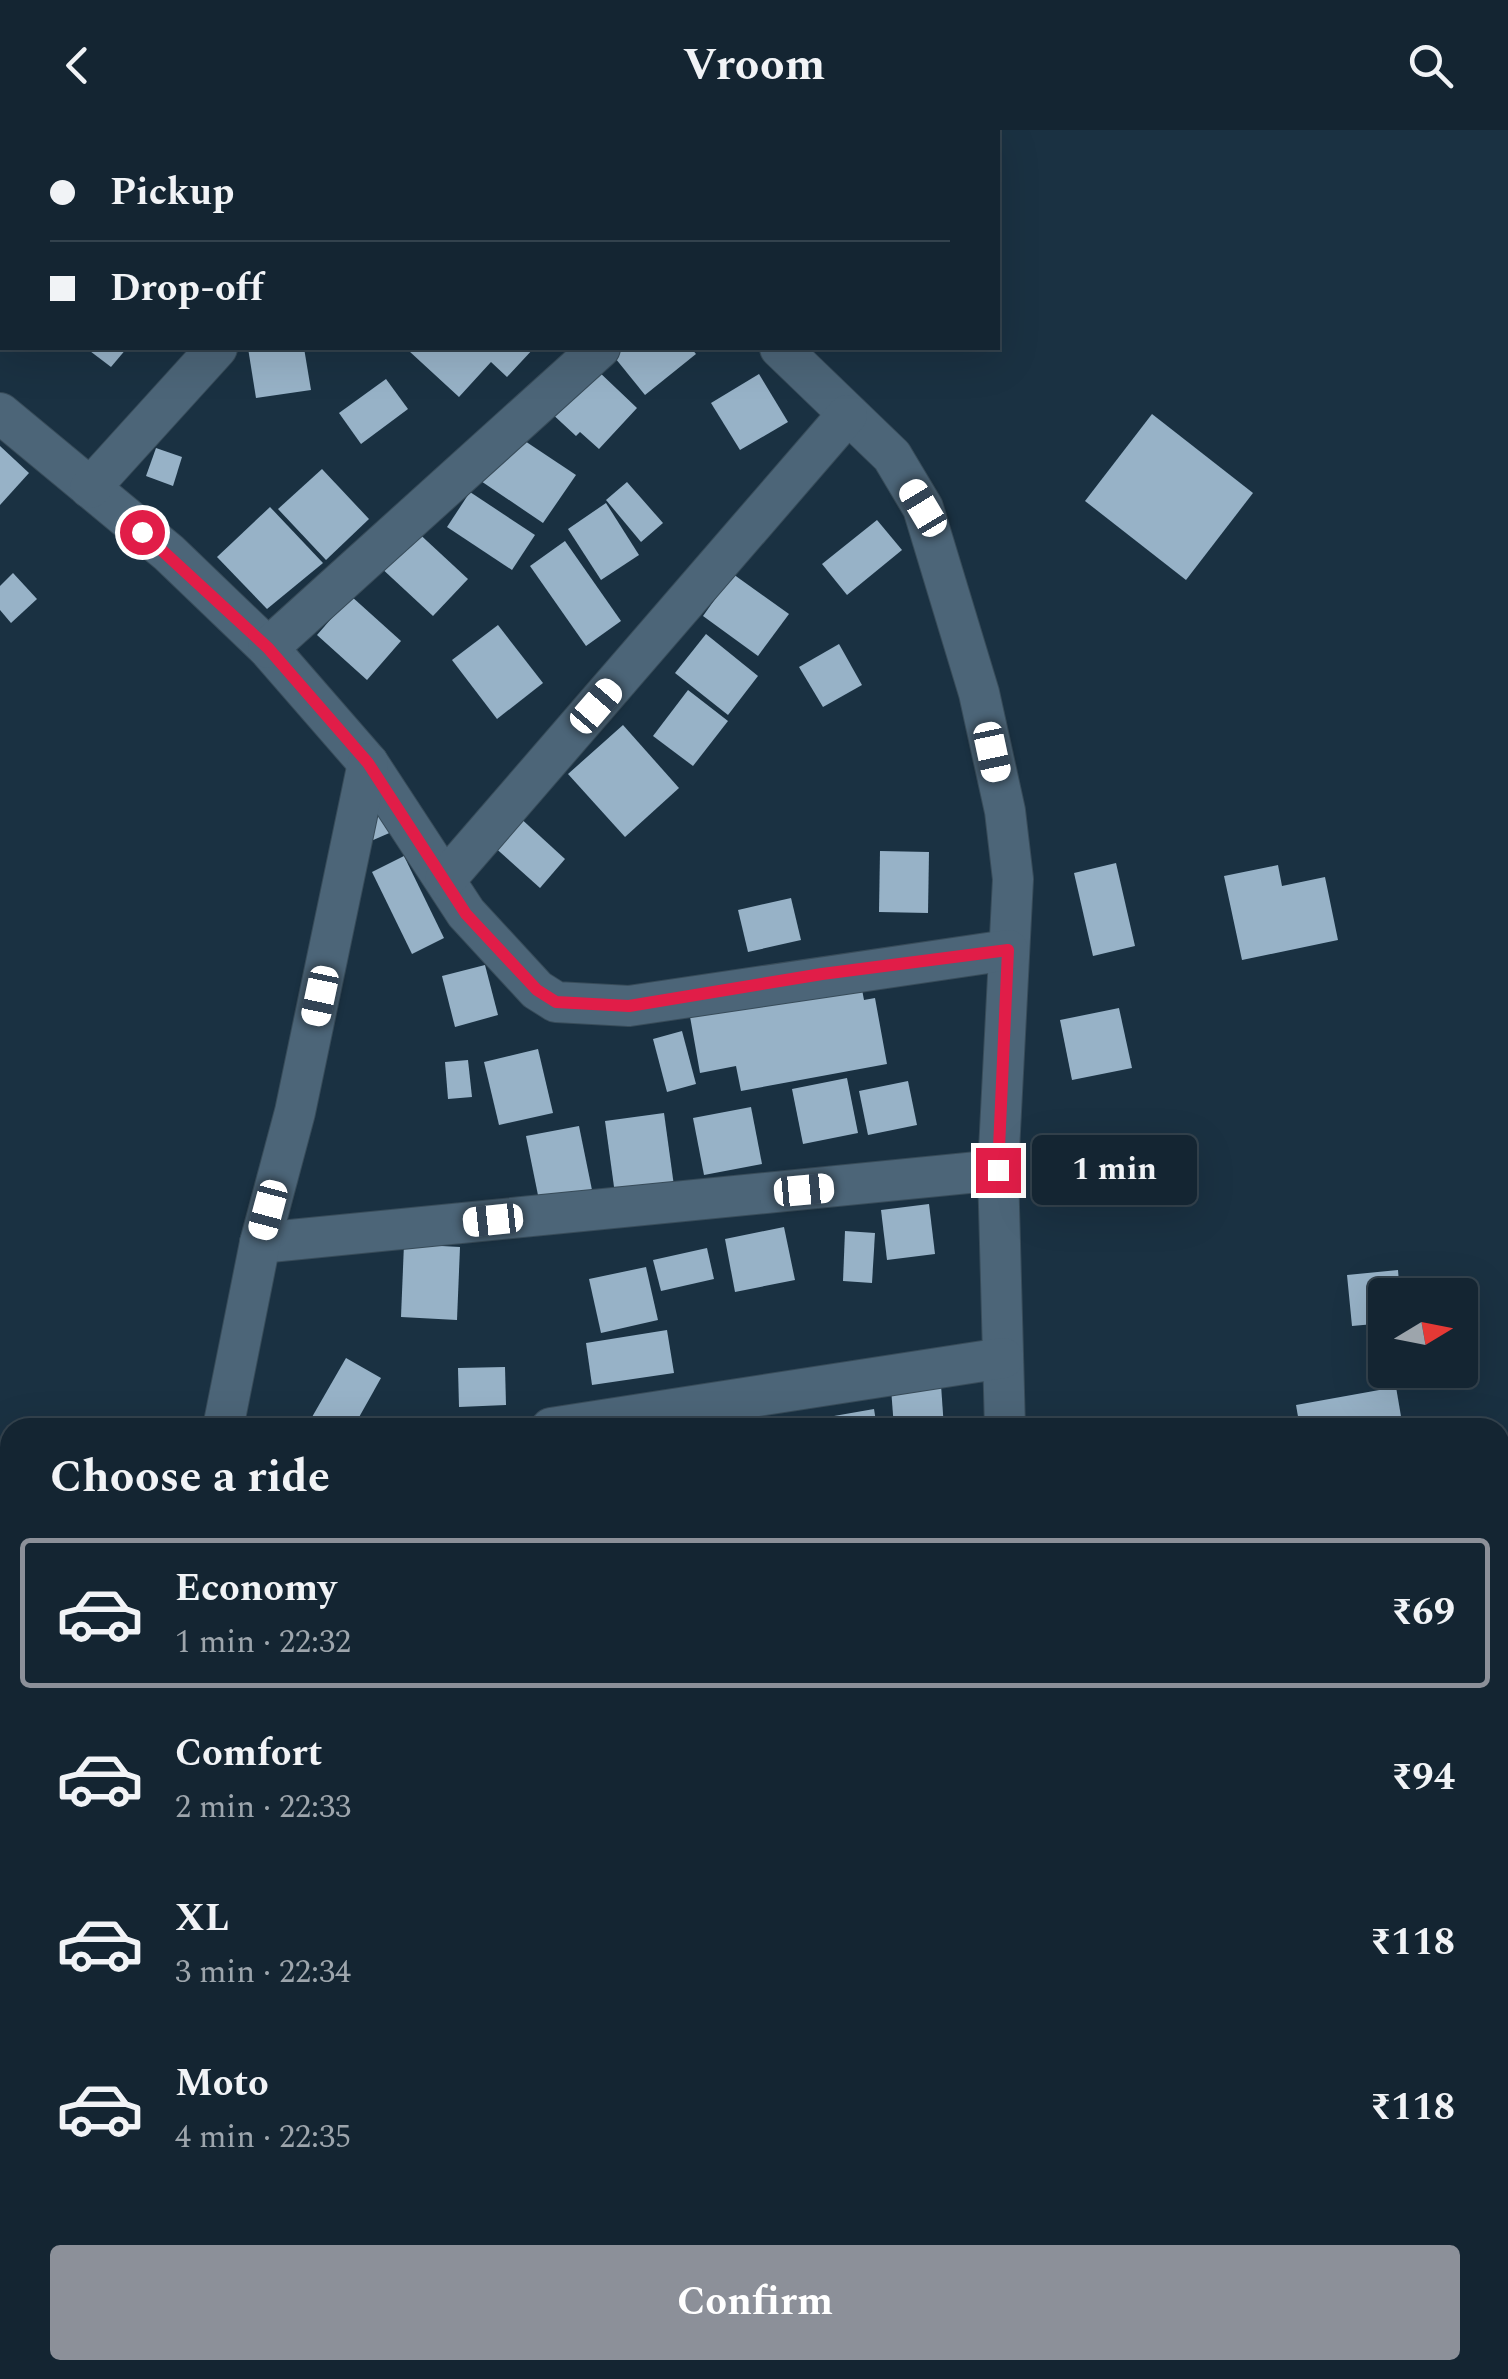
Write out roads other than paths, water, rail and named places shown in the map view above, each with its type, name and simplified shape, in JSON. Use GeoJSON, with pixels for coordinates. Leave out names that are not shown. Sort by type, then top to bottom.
{"type":"FeatureCollection","features":[{"type":"Feature","properties":{"kind":"street"},"geometry":{"type":"LineString","coordinates":[[90,488],[215,350]]}},
{"type":"Feature","properties":{"kind":"street"},"geometry":{"type":"LineString","coordinates":[[268,648],[598,350]]}},
{"type":"Feature","properties":{"kind":"street"},"geometry":{"type":"LineString","coordinates":[[782,350],[892,456],[923,508],[979,694],[1005,811],[1013,879],[998,1170],[1005,1418]]}},
{"type":"Feature","properties":{"kind":"street"},"geometry":{"type":"LineString","coordinates":[[0,413],[168,553],[268,648],[368,763],[466,914],[537,990],[556,1002],[587,1007],[629,1006],[822,974],[1008,950]]}},
{"type":"Feature","properties":{"kind":"street"},"geometry":{"type":"LineString","coordinates":[[444,880],[846,415]]}},
{"type":"Feature","properties":{"kind":"street"},"geometry":{"type":"LineString","coordinates":[[225,1418],[250,1310],[260,1243],[295,1112],[368,763]]}},
{"type":"Feature","properties":{"kind":"street"},"geometry":{"type":"LineString","coordinates":[[260,1243],[998,1170]]}},
{"type":"Feature","properties":{"kind":"street"},"geometry":{"type":"LineString","coordinates":[[616,1418],[1003,1358]]}}]}
